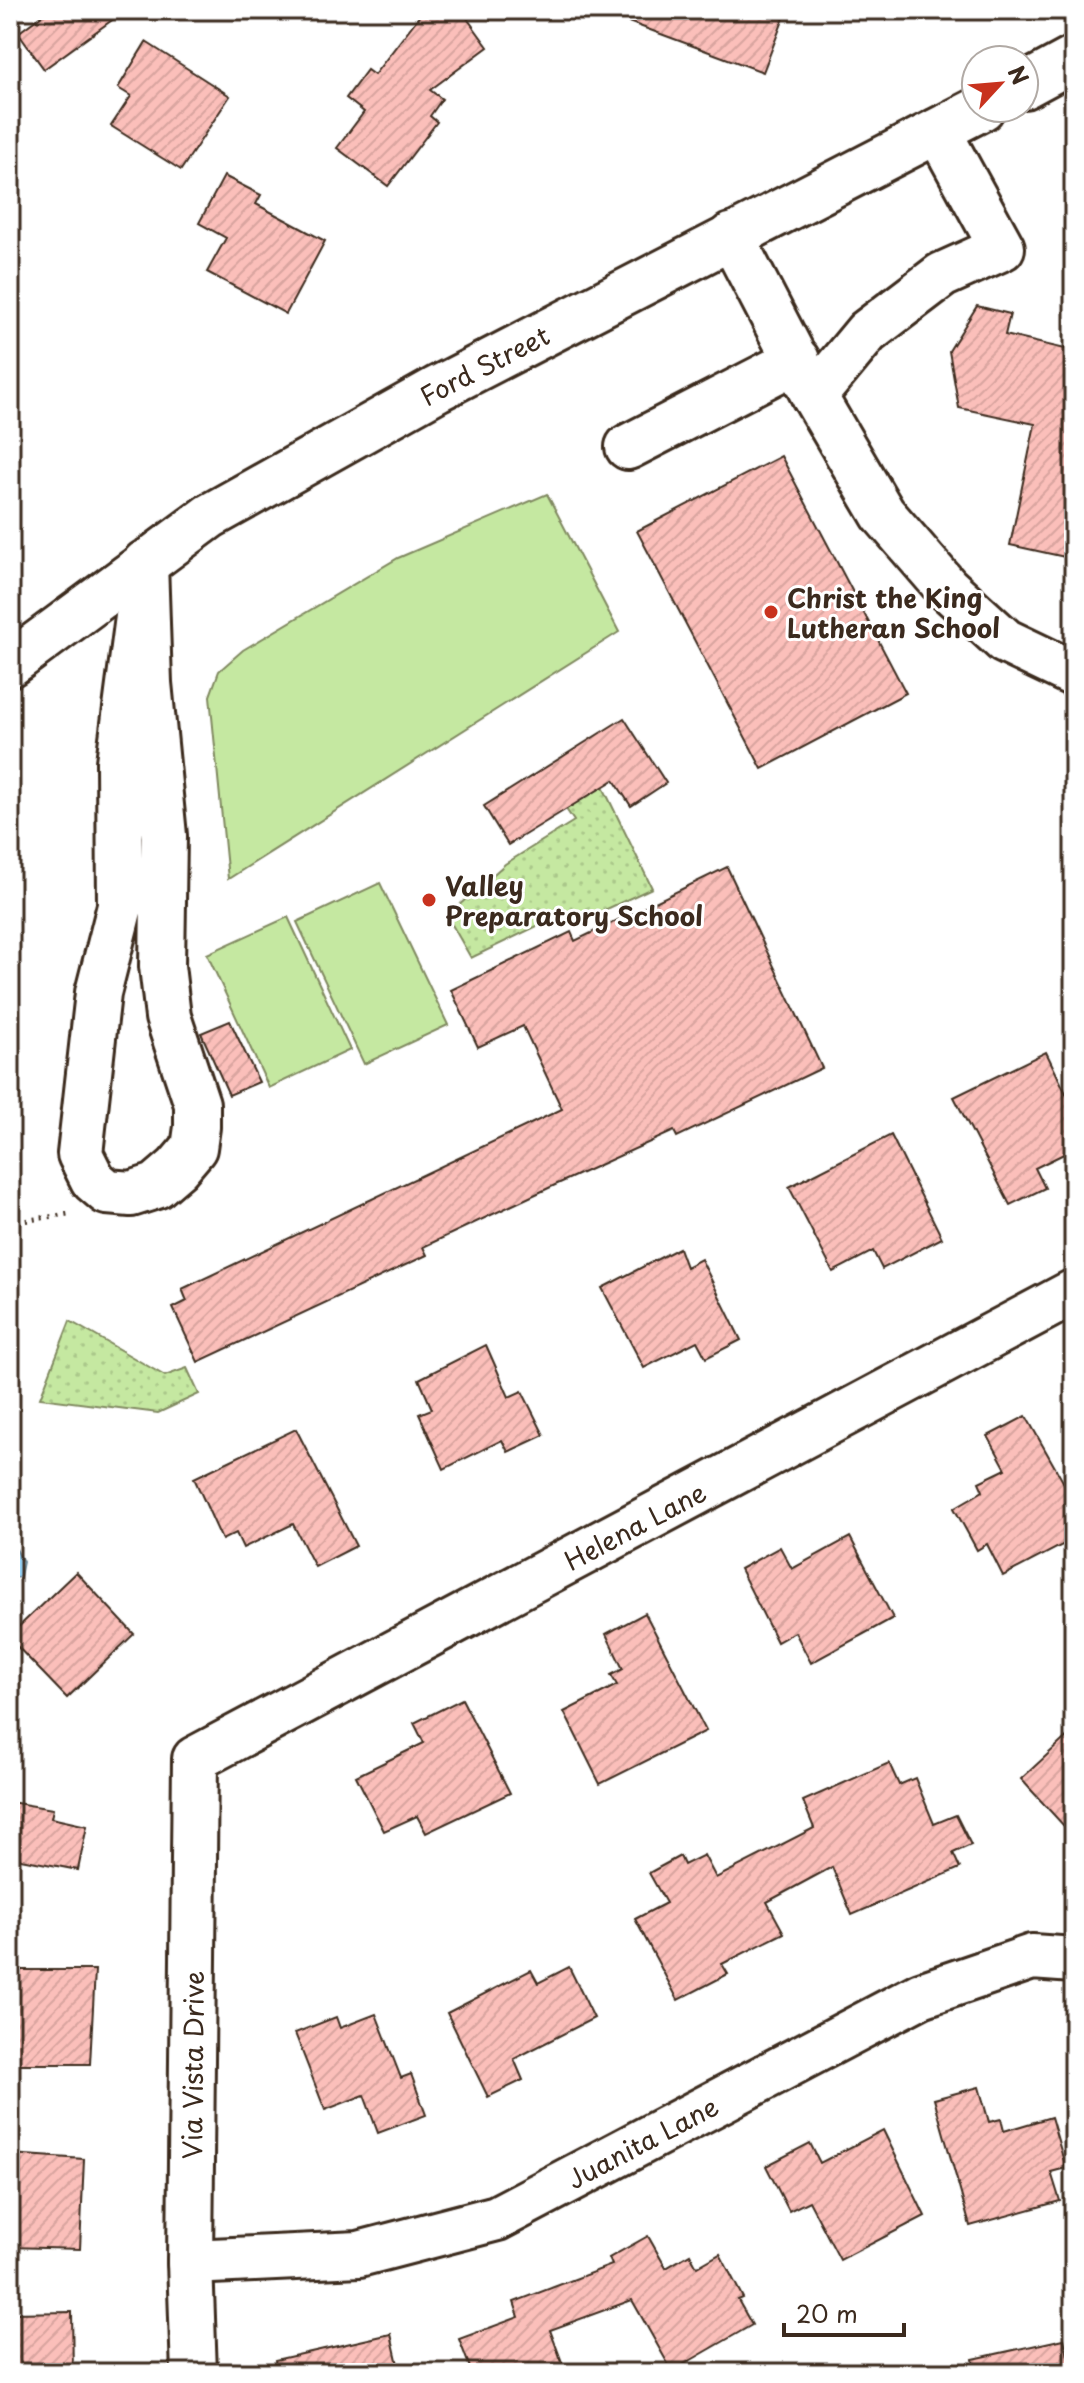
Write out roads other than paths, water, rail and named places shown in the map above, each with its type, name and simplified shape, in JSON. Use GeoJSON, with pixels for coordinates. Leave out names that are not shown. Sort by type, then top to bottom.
{"type":"FeatureCollection","features":[{"type":"Feature","properties":{"kind":"street"},"geometry":{"type":"LineString","coordinates":[[1040,77],[1074,59]]}},
{"type":"Feature","properties":{"kind":"street","name":"Ford Street"},"geometry":{"type":"LineString","coordinates":[[10,664],[210,516],[437,389],[960,120]]}},
{"type":"Feature","properties":{"kind":"street"},"geometry":{"type":"LineString","coordinates":[[628,447],[806,378],[942,275],[1002,248],[938,131]]}},
{"type":"Feature","properties":{"kind":"street"},"geometry":{"type":"LineString","coordinates":[[731,236],[883,514],[947,588],[1005,641],[1074,674]]}},
{"type":"Feature","properties":{"kind":"street"},"geometry":{"type":"LineString","coordinates":[[145,563],[149,683],[164,836],[162,966],[168,1017],[197,1104],[194,1148],[156,1186],[131,1194],[107,1192],[93,1180],[80,1154],[98,993],[120,906],[119,762],[145,563]]}},
{"type":"Feature","properties":{"kind":"street","name":"Helena Lane"},"geometry":{"type":"LineString","coordinates":[[195,1759],[1074,1292]]}},
{"type":"Feature","properties":{"kind":"street","name":"Via Vista Drive"},"geometry":{"type":"LineString","coordinates":[[194,2373],[190,2262],[195,1759]]}},
{"type":"Feature","properties":{"kind":"street","name":"Juanita Lane"},"geometry":{"type":"LineString","coordinates":[[190,2262],[359,2254],[497,2218],[921,1995],[1032,1957],[1074,1960]]}},
{"type":"Feature","properties":{"kind":"water"},"geometry":{"type":"Polygon","coordinates":[[[10,1549],[16,1549],[23,1562],[20,1576],[10,1581],[10,1549]]]}},
{"type":"Feature","properties":{"kind":"place","name":"Christ the King Lutheran School"},"geometry":{"type":"Point","coordinates":[771,612]}},
{"type":"Feature","properties":{"kind":"place","name":"Valley Preparatory School"},"geometry":{"type":"Point","coordinates":[429,900]}}]}
